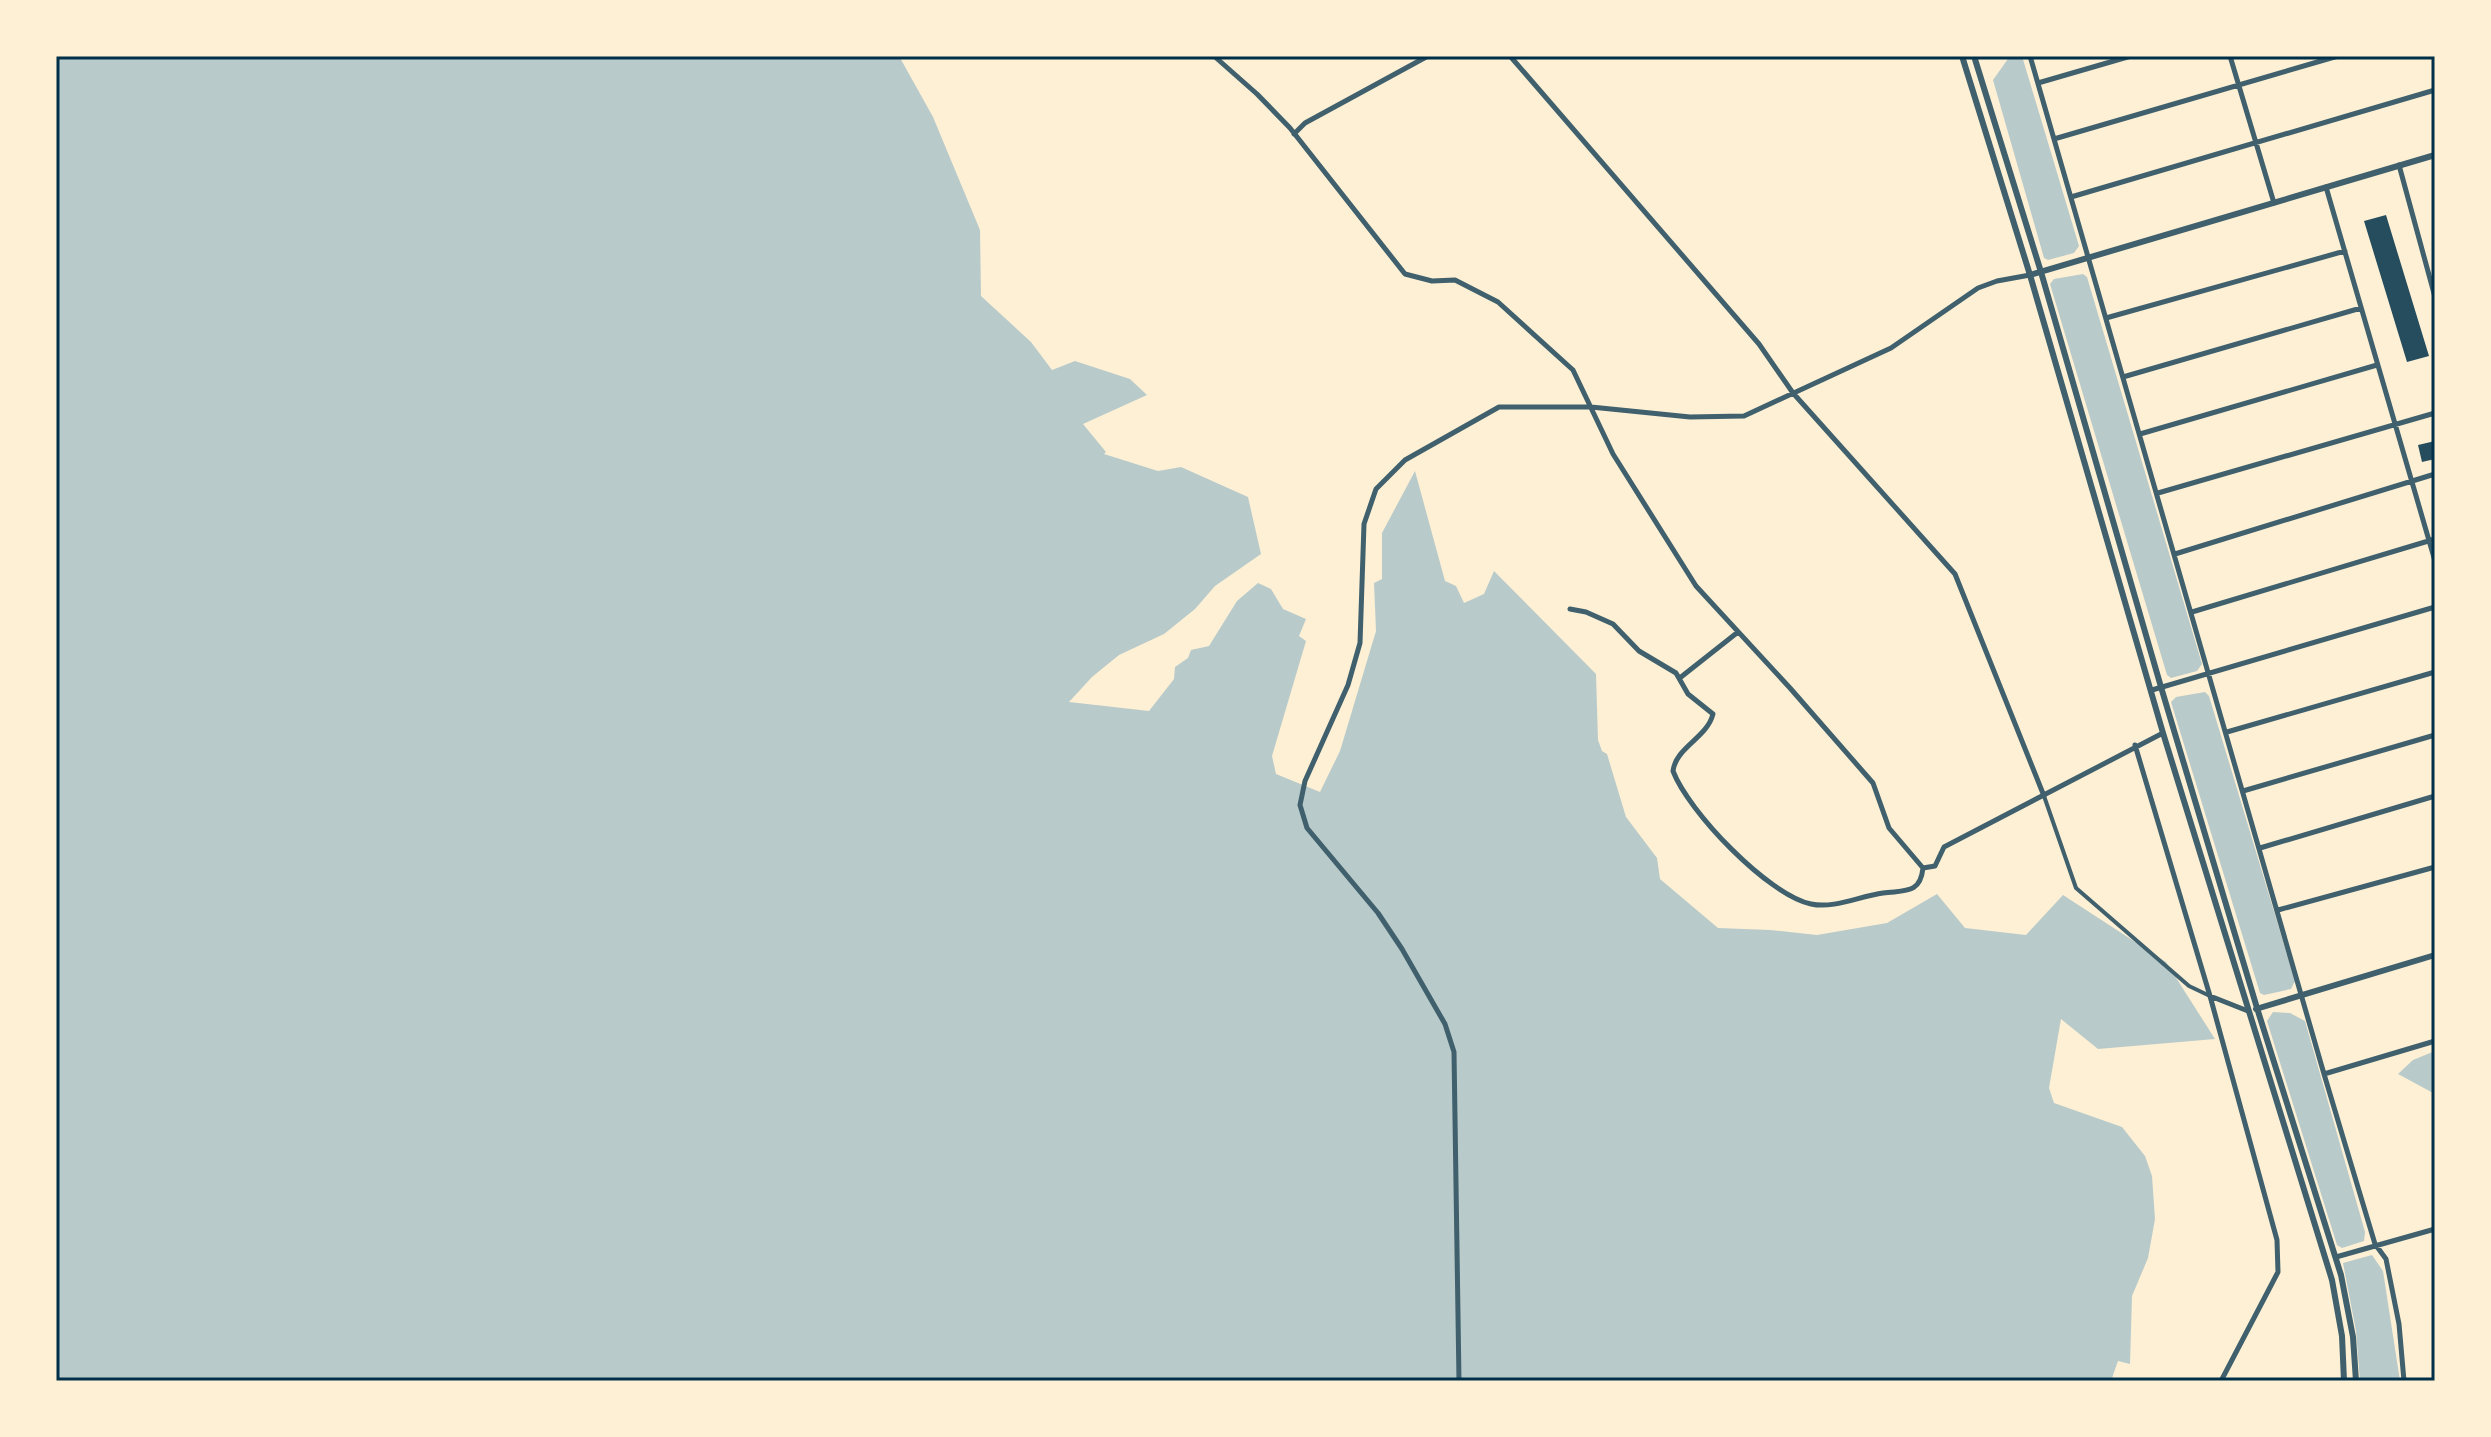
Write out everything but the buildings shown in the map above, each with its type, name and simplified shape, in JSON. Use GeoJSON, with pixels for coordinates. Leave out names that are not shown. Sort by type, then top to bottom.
{"type":"FeatureCollection","features":[{"type":"Feature","properties":{"kind":"street"},"geometry":{"type":"LineString","coordinates":[[1214,56],[1257,94],[1294,134],[1405,274],[1432,281],[1455,280],[1498,302],[1573,370],[1613,454],[1696,586],[1873,783],[1889,828],[1923,868],[1922,879],[1913,889],[1861,896],[1821,906],[1800,901],[1760,877],[1721,837],[1676,780],[1673,771],[1677,758],[1713,717],[1710,711],[1688,694],[1681,677],[1639,651],[1613,624],[1586,612],[1570,609]]}},
{"type":"Feature","properties":{"kind":"street"},"geometry":{"type":"LineString","coordinates":[[1294,134],[1305,123],[1428,56]]}},
{"type":"Feature","properties":{"kind":"street"},"geometry":{"type":"LineString","coordinates":[[1510,56],[1759,344],[1793,393],[1955,574],[2044,796],[2076,888],[2189,986],[2248,1011],[2435,955]]}},
{"type":"Feature","properties":{"kind":"street"},"geometry":{"type":"LineString","coordinates":[[1962,56],[2030,275],[2163,733],[2332,1280],[2342,1336],[2344,1381]]}},
{"type":"Feature","properties":{"kind":"street"},"geometry":{"type":"LineString","coordinates":[[1974,56],[2041,272],[2257,1008],[2336,1257],[2353,1337],[2356,1381]]}},
{"type":"Feature","properties":{"kind":"street"},"geometry":{"type":"LineString","coordinates":[[2030,56],[2324,1074],[2375,1244],[2386,1259],[2399,1324],[2404,1381]]}},
{"type":"Feature","properties":{"kind":"street"},"geometry":{"type":"LineString","coordinates":[[2038,83],[2131,56]]}},
{"type":"Feature","properties":{"kind":"street"},"geometry":{"type":"LineString","coordinates":[[2230,56],[2274,203]]}},
{"type":"Feature","properties":{"kind":"street"},"geometry":{"type":"LineString","coordinates":[[2054,139],[2338,56]]}},
{"type":"Feature","properties":{"kind":"street"},"geometry":{"type":"LineString","coordinates":[[2071,197],[2435,90]]}},
{"type":"Feature","properties":{"kind":"street"},"geometry":{"type":"LineString","coordinates":[[1459,1381],[1454,1052],[1445,1024],[1402,949],[1378,913],[1307,828],[1300,805],[1305,781],[1348,685],[1360,643],[1364,524],[1376,489],[1405,460],[1499,407],[1591,407],[1690,417],[1744,416],[1891,348],[1978,288],[2435,155]]}},
{"type":"Feature","properties":{"kind":"street"},"geometry":{"type":"LineString","coordinates":[[2399,165],[2435,297]]}},
{"type":"Feature","properties":{"kind":"street"},"geometry":{"type":"LineString","coordinates":[[2326,187],[2432,540],[2435,561]]}},
{"type":"Feature","properties":{"kind":"street"},"geometry":{"type":"LineString","coordinates":[[2106,318],[2345,251]]}},
{"type":"Feature","properties":{"kind":"street"},"geometry":{"type":"LineString","coordinates":[[2123,377],[2361,308]]}},
{"type":"Feature","properties":{"kind":"street"},"geometry":{"type":"LineString","coordinates":[[2140,434],[2378,364]]}},
{"type":"Feature","properties":{"kind":"street"},"geometry":{"type":"LineString","coordinates":[[2158,493],[2435,413]]}},
{"type":"Feature","properties":{"kind":"street"},"geometry":{"type":"LineString","coordinates":[[2175,554],[2435,474]]}},
{"type":"Feature","properties":{"kind":"street"},"geometry":{"type":"LineString","coordinates":[[2192,612],[2432,540]]}},
{"type":"Feature","properties":{"kind":"street"},"geometry":{"type":"LineString","coordinates":[[2152,690],[2435,607]]}},
{"type":"Feature","properties":{"kind":"street"},"geometry":{"type":"LineString","coordinates":[[1681,677],[1738,632]]}},
{"type":"Feature","properties":{"kind":"street"},"geometry":{"type":"LineString","coordinates":[[2227,732],[2435,672]]}},
{"type":"Feature","properties":{"kind":"street"},"geometry":{"type":"LineString","coordinates":[[1923,868],[1935,866],[1944,847],[2163,733]]}},
{"type":"Feature","properties":{"kind":"street"},"geometry":{"type":"LineString","coordinates":[[2243,791],[2435,735]]}},
{"type":"Feature","properties":{"kind":"street"},"geometry":{"type":"LineString","coordinates":[[2135,745],[2210,996],[2277,1240],[2278,1272],[2221,1381]]}},
{"type":"Feature","properties":{"kind":"street"},"geometry":{"type":"LineString","coordinates":[[2260,848],[2435,796]]}},
{"type":"Feature","properties":{"kind":"street"},"geometry":{"type":"LineString","coordinates":[[2278,910],[2435,867]]}},
{"type":"Feature","properties":{"kind":"street"},"geometry":{"type":"LineString","coordinates":[[2324,1074],[2435,1041]]}},
{"type":"Feature","properties":{"kind":"street"},"geometry":{"type":"LineString","coordinates":[[2336,1257],[2435,1229]]}},
{"type":"Feature","properties":{"kind":"shaded area"},"geometry":{"type":"Polygon","coordinates":[[[56,56],[899,56],[933,117],[980,230],[981,296],[1031,342],[1052,370],[1075,361],[1130,379],[1147,395],[1083,424],[1106,452],[1104,454],[1158,471],[1181,467],[1248,497],[1261,554],[1215,586],[1195,609],[1164,634],[1119,655],[1092,677],[1069,702],[1149,711],[1174,679],[1175,667],[1188,658],[1191,650],[1209,646],[1237,601],[1258,583],[1271,589],[1283,609],[1306,619],[1299,636],[1306,641],[1272,756],[1276,774],[1320,792],[1340,751],[1376,631],[1374,583],[1382,579],[1382,533],[1415,471],[1445,581],[1456,586],[1464,603],[1484,594],[1494,571],[1596,674],[1598,740],[1602,751],[1607,754],[1626,817],[1657,858],[1660,879],[1718,928],[1817,935],[1887,923],[1937,894],[1965,928],[2026,935],[2063,895],[2166,962],[2215,1039],[2098,1049],[2061,1019],[2049,1088],[2054,1103],[2122,1127],[2145,1156],[2152,1176],[2155,1219],[2148,1258],[2132,1296],[2130,1364],[2118,1361],[2111,1381],[56,1381],[56,56]]]}},
{"type":"Feature","properties":{"kind":"shaded area"},"geometry":{"type":"Polygon","coordinates":[[[2010,56],[2022,56],[2079,246],[2074,253],[2048,260],[2044,258],[1993,80],[2010,56]]]}},
{"type":"Feature","properties":{"kind":"shaded area"},"geometry":{"type":"Polygon","coordinates":[[[2083,274],[2087,277],[2202,664],[2197,671],[2171,678],[2167,675],[2050,284],[2054,279],[2083,274]]]}},
{"type":"Feature","properties":{"kind":"shaded area"},"geometry":{"type":"Polygon","coordinates":[[[2205,692],[2209,696],[2295,981],[2291,989],[2264,995],[2260,993],[2171,702],[2176,697],[2205,692]]]}},
{"type":"Feature","properties":{"kind":"shaded area"},"geometry":{"type":"Polygon","coordinates":[[[2273,1012],[2290,1013],[2305,1021],[2365,1232],[2364,1241],[2342,1248],[2337,1245],[2267,1021],[2273,1012]]]}},
{"type":"Feature","properties":{"kind":"shaded area"},"geometry":{"type":"Polygon","coordinates":[[[2435,1051],[2435,1094],[2398,1074],[2413,1060],[2435,1051]]]}},
{"type":"Feature","properties":{"kind":"shaded area"},"geometry":{"type":"Polygon","coordinates":[[[2372,1255],[2383,1271],[2400,1381],[2360,1381],[2356,1331],[2343,1263],[2372,1255]]]}}]}
